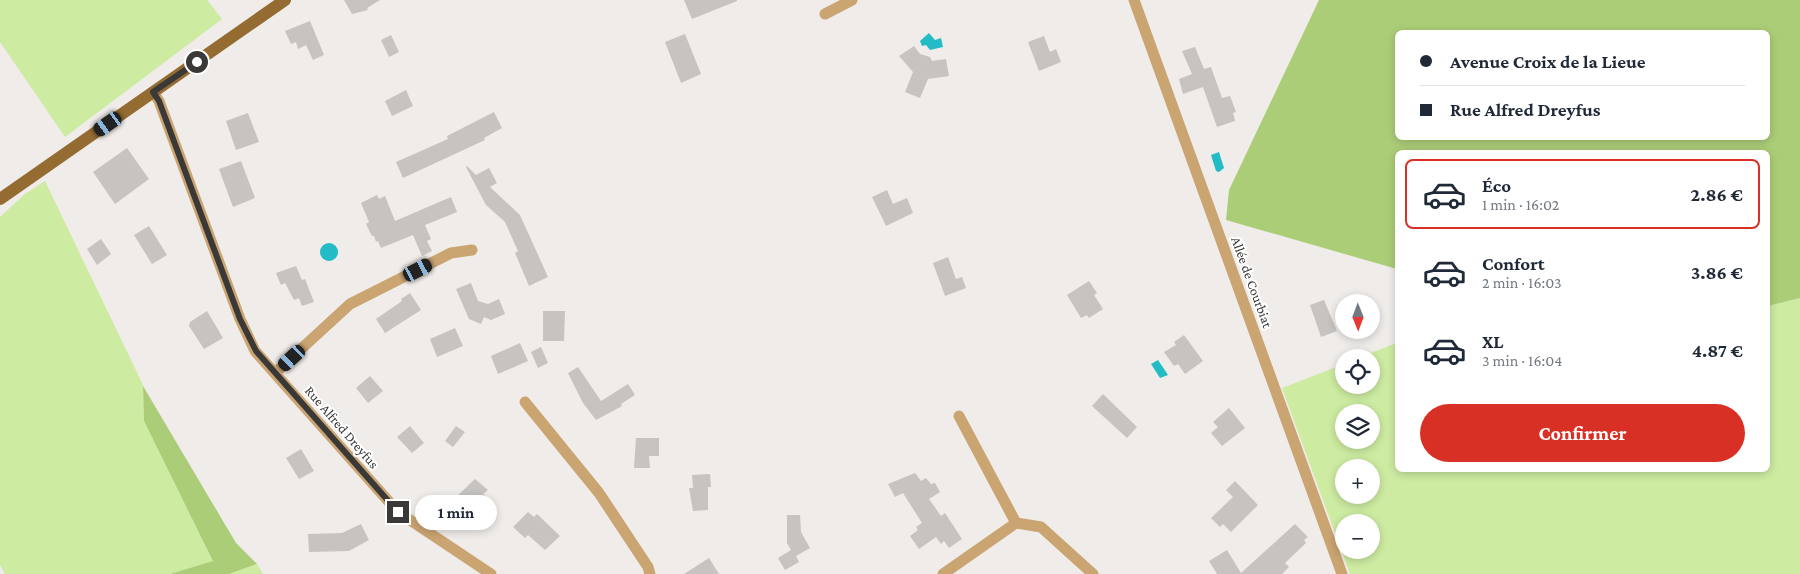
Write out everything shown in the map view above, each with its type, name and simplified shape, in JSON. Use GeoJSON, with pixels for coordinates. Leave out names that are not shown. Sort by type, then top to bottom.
{"type":"FeatureCollection","features":[{"type":"Feature","properties":{"kind":"main road"},"geometry":{"type":"LineString","coordinates":[[1,195],[285,0]]}},
{"type":"Feature","properties":{"kind":"street"},"geometry":{"type":"LineString","coordinates":[[825,14],[852,0]]}},
{"type":"Feature","properties":{"kind":"street","name":"Allée de Courbiat"},"geometry":{"type":"LineString","coordinates":[[1134,0],[1342,574]]}},
{"type":"Feature","properties":{"kind":"street","name":"Rue Alfred Dreyfus"},"geometry":{"type":"LineString","coordinates":[[153,92],[159,101],[240,319],[256,351],[398,512],[491,574]]}},
{"type":"Feature","properties":{"kind":"street"},"geometry":{"type":"LineString","coordinates":[[275,373],[350,304],[451,253],[472,250]]}},
{"type":"Feature","properties":{"kind":"street"},"geometry":{"type":"LineString","coordinates":[[525,402],[599,493],[648,567],[650,574]]}},
{"type":"Feature","properties":{"kind":"street"},"geometry":{"type":"LineString","coordinates":[[958,416],[1016,523]]}},
{"type":"Feature","properties":{"kind":"street"},"geometry":{"type":"LineString","coordinates":[[943,574],[1016,523],[1041,527],[1093,574]]}},
{"type":"Feature","properties":{"kind":"green space"},"geometry":{"type":"Polygon","coordinates":[[[0,0],[207,0],[222,19],[65,137],[0,42],[0,0]]]}},
{"type":"Feature","properties":{"kind":"green space"},"geometry":{"type":"Polygon","coordinates":[[[1319,0],[1800,0],[1800,298],[1770,306],[1770,150],[1395,150],[1395,268],[1226,220],[1229,190],[1319,0]]]}},
{"type":"Feature","properties":{"kind":"green space"},"geometry":{"type":"Polygon","coordinates":[[[45,181],[143,385],[144,421],[214,561],[170,574],[5,574],[0,565],[0,217],[25,194],[45,181]]]}},
{"type":"Feature","properties":{"kind":"green space"},"geometry":{"type":"Polygon","coordinates":[[[1800,298],[1800,574],[1350,574],[1345,559],[1380,559],[1380,514],[1335,514],[1335,533],[1282,388],[1335,367],[1335,394],[1380,394],[1380,349],[1395,344],[1395,472],[1770,472],[1770,306],[1800,298]]]}},
{"type":"Feature","properties":{"kind":"green space"},"geometry":{"type":"Polygon","coordinates":[[[143,386],[236,543],[257,564],[229,574],[170,574],[213,561],[144,421],[143,386]]]}},
{"type":"Feature","properties":{"kind":"green space"},"geometry":{"type":"Polygon","coordinates":[[[257,564],[263,574],[229,574],[257,564]]]}},
{"type":"Feature","properties":{"kind":"water"},"geometry":{"type":"Polygon","coordinates":[[[929,33],[935,40],[941,38],[943,47],[930,50],[926,45],[922,46],[920,41],[929,33]]]}},
{"type":"Feature","properties":{"kind":"water"},"geometry":{"type":"Polygon","coordinates":[[[1219,152],[1224,168],[1219,172],[1216,171],[1211,155],[1219,152]]]}},
{"type":"Feature","properties":{"kind":"water"},"geometry":{"type":"Polygon","coordinates":[[[329,243],[335,246],[338,252],[335,258],[329,261],[323,258],[320,252],[323,246],[329,243]]]}},
{"type":"Feature","properties":{"kind":"water"},"geometry":{"type":"Polygon","coordinates":[[[1158,360],[1168,375],[1160,378],[1151,364],[1158,360]]]}},
{"type":"Feature","properties":{"kind":"building"},"geometry":{"type":"Polygon","coordinates":[[[344,0],[380,0],[367,8],[368,10],[352,14],[344,0]]]}},
{"type":"Feature","properties":{"kind":"building"},"geometry":{"type":"Polygon","coordinates":[[[684,0],[737,0],[737,1],[692,19],[684,0]]]}},
{"type":"Feature","properties":{"kind":"building"},"geometry":{"type":"Polygon","coordinates":[[[310,21],[324,55],[313,60],[306,45],[298,49],[296,42],[291,44],[285,31],[310,21]]]}},
{"type":"Feature","properties":{"kind":"building"},"geometry":{"type":"Polygon","coordinates":[[[685,34],[701,74],[681,83],[665,42],[685,34]]]}},
{"type":"Feature","properties":{"kind":"building"},"geometry":{"type":"Polygon","coordinates":[[[391,35],[399,52],[389,57],[381,40],[391,35]]]}},
{"type":"Feature","properties":{"kind":"building"},"geometry":{"type":"Polygon","coordinates":[[[1044,36],[1050,52],[1056,49],[1061,62],[1039,71],[1028,42],[1044,36]]]}},
{"type":"Feature","properties":{"kind":"building"},"geometry":{"type":"Polygon","coordinates":[[[914,46],[920,54],[930,57],[932,61],[946,59],[949,76],[928,79],[920,98],[905,92],[913,72],[899,56],[914,46]]]}},
{"type":"Feature","properties":{"kind":"building"},"geometry":{"type":"Polygon","coordinates":[[[1195,47],[1204,69],[1211,67],[1222,98],[1230,96],[1236,112],[1233,113],[1235,121],[1217,127],[1203,87],[1183,94],[1179,79],[1192,74],[1182,51],[1195,47]]]}},
{"type":"Feature","properties":{"kind":"building"},"geometry":{"type":"Polygon","coordinates":[[[406,90],[413,106],[392,116],[385,101],[406,90]]]}},
{"type":"Feature","properties":{"kind":"building"},"geometry":{"type":"Polygon","coordinates":[[[494,112],[502,128],[484,138],[485,140],[403,178],[396,162],[448,139],[447,136],[494,112]]]}},
{"type":"Feature","properties":{"kind":"building"},"geometry":{"type":"Polygon","coordinates":[[[248,113],[259,142],[236,150],[226,121],[248,113]]]}},
{"type":"Feature","properties":{"kind":"building"},"geometry":{"type":"Polygon","coordinates":[[[127,148],[149,179],[115,204],[93,172],[127,148]]]}},
{"type":"Feature","properties":{"kind":"building"},"geometry":{"type":"Polygon","coordinates":[[[241,161],[255,198],[233,207],[219,169],[241,161]]]}},
{"type":"Feature","properties":{"kind":"building"},"geometry":{"type":"Polygon","coordinates":[[[467,166],[476,175],[489,168],[497,183],[490,187],[520,215],[548,277],[529,286],[515,253],[518,251],[505,222],[486,205],[467,166]]]}},
{"type":"Feature","properties":{"kind":"building"},"geometry":{"type":"Polygon","coordinates":[[[887,190],[893,204],[907,198],[913,213],[886,226],[872,197],[887,190]]]}},
{"type":"Feature","properties":{"kind":"building"},"geometry":{"type":"Polygon","coordinates":[[[377,195],[379,199],[385,196],[395,221],[451,197],[457,212],[425,225],[431,239],[427,241],[432,251],[422,256],[413,235],[381,248],[366,224],[369,222],[361,203],[377,195]]]}},
{"type":"Feature","properties":{"kind":"building"},"geometry":{"type":"Polygon","coordinates":[[[149,226],[167,255],[152,264],[134,235],[149,226]]]}},
{"type":"Feature","properties":{"kind":"building"},"geometry":{"type":"Polygon","coordinates":[[[101,239],[111,254],[97,265],[87,249],[101,239]]]}},
{"type":"Feature","properties":{"kind":"building"},"geometry":{"type":"Polygon","coordinates":[[[948,257],[956,279],[962,277],[966,288],[945,296],[933,263],[948,257]]]}},
{"type":"Feature","properties":{"kind":"building"},"geometry":{"type":"Polygon","coordinates":[[[296,266],[302,280],[305,279],[314,302],[302,306],[299,298],[294,300],[285,283],[281,285],[276,273],[296,266]]]}},
{"type":"Feature","properties":{"kind":"building"},"geometry":{"type":"Polygon","coordinates":[[[1089,281],[1097,293],[1094,295],[1103,309],[1089,318],[1087,315],[1081,318],[1067,295],[1089,281]]]}},
{"type":"Feature","properties":{"kind":"building"},"geometry":{"type":"Polygon","coordinates":[[[471,283],[478,301],[488,304],[499,299],[505,314],[491,320],[484,317],[481,324],[469,319],[456,289],[471,283]]]}},
{"type":"Feature","properties":{"kind":"building"},"geometry":{"type":"Polygon","coordinates":[[[410,293],[421,310],[385,333],[376,319],[410,293]]]}},
{"type":"Feature","properties":{"kind":"building"},"geometry":{"type":"Polygon","coordinates":[[[1324,300],[1335,326],[1335,332],[1321,337],[1310,305],[1324,300]]]}},
{"type":"Feature","properties":{"kind":"building"},"geometry":{"type":"Polygon","coordinates":[[[207,311],[223,338],[204,349],[189,326],[190,322],[207,311]]]}},
{"type":"Feature","properties":{"kind":"building"},"geometry":{"type":"Polygon","coordinates":[[[543,311],[565,311],[564,341],[543,341],[543,311]]]}},
{"type":"Feature","properties":{"kind":"building"},"geometry":{"type":"Polygon","coordinates":[[[455,328],[463,346],[437,357],[430,339],[455,328]]]}},
{"type":"Feature","properties":{"kind":"building"},"geometry":{"type":"Polygon","coordinates":[[[1184,335],[1203,361],[1185,374],[1178,364],[1174,366],[1164,352],[1176,345],[1174,342],[1184,335]]]}},
{"type":"Feature","properties":{"kind":"building"},"geometry":{"type":"Polygon","coordinates":[[[520,343],[528,361],[498,374],[491,356],[520,343]]]}},
{"type":"Feature","properties":{"kind":"building"},"geometry":{"type":"Polygon","coordinates":[[[541,347],[548,363],[538,368],[531,352],[541,347]]]}},
{"type":"Feature","properties":{"kind":"building"},"geometry":{"type":"Polygon","coordinates":[[[578,367],[601,401],[628,384],[635,395],[621,404],[622,406],[596,420],[583,403],[568,373],[578,367]]]}},
{"type":"Feature","properties":{"kind":"building"},"geometry":{"type":"Polygon","coordinates":[[[370,376],[383,391],[368,403],[356,388],[370,376]]]}},
{"type":"Feature","properties":{"kind":"building"},"geometry":{"type":"Polygon","coordinates":[[[1103,394],[1137,427],[1127,438],[1092,406],[1103,394]]]}},
{"type":"Feature","properties":{"kind":"building"},"geometry":{"type":"Polygon","coordinates":[[[1229,408],[1245,428],[1222,446],[1211,433],[1218,427],[1213,422],[1229,408]]]}},
{"type":"Feature","properties":{"kind":"building"},"geometry":{"type":"Polygon","coordinates":[[[410,426],[424,443],[412,453],[397,437],[410,426]]]}},
{"type":"Feature","properties":{"kind":"building"},"geometry":{"type":"Polygon","coordinates":[[[456,426],[465,432],[453,447],[445,441],[456,426]]]}},
{"type":"Feature","properties":{"kind":"building"},"geometry":{"type":"Polygon","coordinates":[[[636,438],[659,438],[659,456],[649,456],[650,468],[634,468],[636,438]]]}},
{"type":"Feature","properties":{"kind":"building"},"geometry":{"type":"Polygon","coordinates":[[[301,449],[314,471],[299,479],[286,458],[301,449]]]}},
{"type":"Feature","properties":{"kind":"building"},"geometry":{"type":"Polygon","coordinates":[[[915,473],[921,481],[926,478],[931,484],[935,483],[940,492],[929,499],[941,516],[945,513],[962,539],[949,548],[944,541],[941,544],[936,537],[919,549],[910,536],[918,530],[916,527],[922,523],[903,493],[895,497],[888,484],[915,473]]]}},
{"type":"Feature","properties":{"kind":"building"},"geometry":{"type":"Polygon","coordinates":[[[710,474],[711,487],[708,487],[708,510],[693,511],[689,488],[693,488],[692,475],[710,474]]]}},
{"type":"Feature","properties":{"kind":"building"},"geometry":{"type":"Polygon","coordinates":[[[475,479],[488,490],[483,494],[492,502],[476,520],[455,498],[475,479]]]}},
{"type":"Feature","properties":{"kind":"building"},"geometry":{"type":"Polygon","coordinates":[[[1235,481],[1258,505],[1231,532],[1223,524],[1220,527],[1211,518],[1233,497],[1226,490],[1235,481]]]}},
{"type":"Feature","properties":{"kind":"building"},"geometry":{"type":"Polygon","coordinates":[[[528,512],[534,517],[537,514],[560,536],[545,550],[528,535],[525,538],[513,527],[528,512]]]}},
{"type":"Feature","properties":{"kind":"building"},"geometry":{"type":"Polygon","coordinates":[[[787,515],[800,515],[801,532],[810,548],[796,556],[799,562],[785,570],[778,558],[791,550],[787,543],[787,515]]]}},
{"type":"Feature","properties":{"kind":"building"},"geometry":{"type":"Polygon","coordinates":[[[361,524],[369,540],[349,551],[309,552],[308,534],[342,533],[361,524]]]}},
{"type":"Feature","properties":{"kind":"building"},"geometry":{"type":"Polygon","coordinates":[[[1295,524],[1308,537],[1304,540],[1306,543],[1285,563],[1289,567],[1282,574],[1217,574],[1209,561],[1227,550],[1241,573],[1295,524]]]}},
{"type":"Feature","properties":{"kind":"building"},"geometry":{"type":"Polygon","coordinates":[[[709,558],[719,574],[684,574],[709,558]]]}},
{"type":"Feature","properties":{"kind":"route"},"geometry":{"type":"LineString","coordinates":[[197,62],[153,92],[159,101],[240,319],[256,351],[398,512]]}}]}
